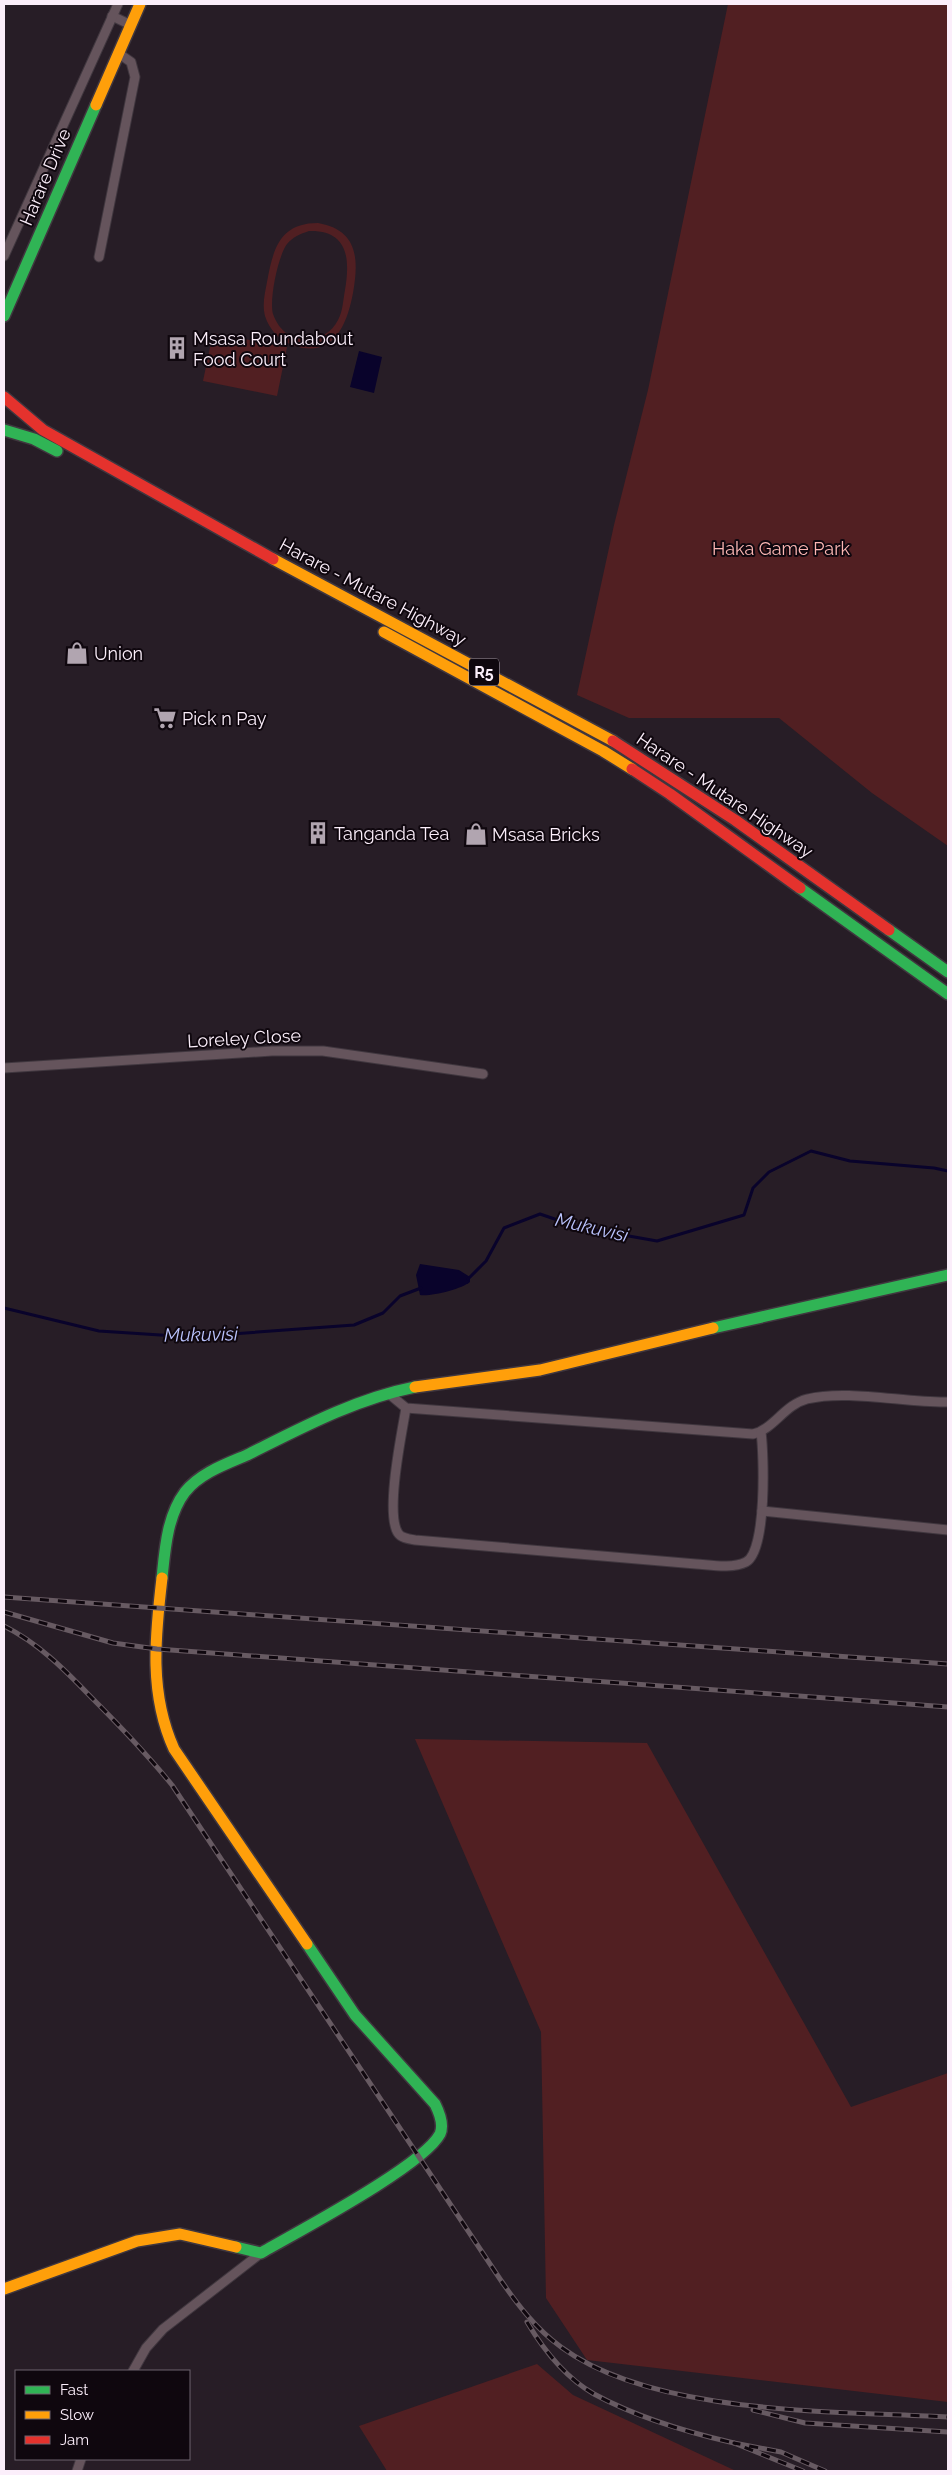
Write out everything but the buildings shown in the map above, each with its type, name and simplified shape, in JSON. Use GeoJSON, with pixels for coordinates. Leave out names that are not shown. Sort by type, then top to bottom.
{"type":"FeatureCollection","features":[{"type":"Feature","properties":{"kind":"main road","name":"Harare Drive"},"geometry":{"type":"LineString","coordinates":[[4,316],[7,300],[140,4]]}},
{"type":"Feature","properties":{"kind":"main road","name":"Harare - Mutare Highway"},"geometry":{"type":"LineString","coordinates":[[4,397],[43,430],[304,576],[603,735],[641,758],[754,833],[948,972]]}},
{"type":"Feature","properties":{"kind":"main road","name":"Harare - Mutare Highway"},"geometry":{"type":"LineString","coordinates":[[4,430],[34,439],[603,751],[705,818],[948,994]]}},
{"type":"Feature","properties":{"kind":"main road"},"geometry":{"type":"LineString","coordinates":[[4,2289],[137,2241],[158,2236],[180,2234],[261,2253],[418,2156],[434,2144],[440,2134],[441,2122],[435,2104],[355,2015],[171,1742],[159,1706],[156,1682],[158,1609],[170,1523],[182,1497],[194,1484],[310,1423],[388,1393],[432,1384],[508,1376],[540,1370],[790,1310],[948,1275]]}},
{"type":"Feature","properties":{"kind":"street","name":"Harare Drive"},"geometry":{"type":"LineString","coordinates":[[4,256],[118,4]]}},
{"type":"Feature","properties":{"kind":"street"},"geometry":{"type":"LineString","coordinates":[[112,16],[131,25]]}},
{"type":"Feature","properties":{"kind":"street"},"geometry":{"type":"LineString","coordinates":[[100,257],[135,77],[131,62],[118,53]]}},
{"type":"Feature","properties":{"kind":"street","name":"Loreley Close"},"geometry":{"type":"LineString","coordinates":[[4,1068],[272,1051],[323,1051],[483,1074]]}},
{"type":"Feature","properties":{"kind":"street"},"geometry":{"type":"LineString","coordinates":[[388,1393],[406,1408],[741,1433],[761,1432],[791,1406],[811,1398],[867,1397],[948,1402]]}},
{"type":"Feature","properties":{"kind":"street"},"geometry":{"type":"LineString","coordinates":[[406,1408],[394,1489],[396,1530],[406,1538],[595,1556],[730,1565],[748,1561],[755,1551],[762,1511],[764,1460],[761,1432]]}},
{"type":"Feature","properties":{"kind":"street"},"geometry":{"type":"LineString","coordinates":[[762,1511],[948,1530]]}},
{"type":"Feature","properties":{"kind":"street"},"geometry":{"type":"LineString","coordinates":[[134,2370],[146,2348],[163,2329],[261,2253]]}},
{"type":"Feature","properties":{"kind":"green space","name":"Haka Game Park"},"geometry":{"type":"Polygon","coordinates":[[[728,4],[948,4],[948,846],[872,793],[779,718],[629,718],[577,695],[614,525],[648,390],[728,4]]]}},
{"type":"Feature","properties":{"kind":"green space"},"geometry":{"type":"Polygon","coordinates":[[[318,223],[341,232],[353,248],[355,258],[355,281],[347,317],[336,337],[328,344],[318,348],[292,345],[283,340],[275,334],[264,312],[265,290],[275,249],[286,233],[305,224],[318,223]],[[309,231],[289,242],[280,258],[275,278],[272,299],[274,317],[286,333],[300,339],[315,338],[329,332],[340,317],[342,309],[347,279],[344,249],[339,241],[322,232],[309,231]]]}},
{"type":"Feature","properties":{"kind":"green space"},"geometry":{"type":"Polygon","coordinates":[[[213,333],[287,347],[277,396],[203,381],[213,333]]]}},
{"type":"Feature","properties":{"kind":"green space"},"geometry":{"type":"Polygon","coordinates":[[[415,1739],[647,1743],[851,2107],[948,2073],[948,2402],[587,2360],[546,2298],[541,2032],[415,1739]]]}},
{"type":"Feature","properties":{"kind":"green space"},"geometry":{"type":"Polygon","coordinates":[[[537,2364],[573,2395],[736,2471],[387,2471],[359,2426],[537,2364]]]}},
{"type":"Feature","properties":{"kind":"shaded area"},"geometry":{"type":"Polygon","coordinates":[[[359,351],[382,357],[374,393],[350,387],[359,351]]]}},
{"type":"Feature","properties":{"kind":"shaded area"},"geometry":{"type":"Polygon","coordinates":[[[420,1264],[459,1270],[470,1277],[470,1282],[446,1292],[420,1295],[416,1275],[420,1264]]]}},
{"type":"Feature","properties":{"kind":"waterway","name":"Mukuvisi"},"geometry":{"type":"LineString","coordinates":[[468,1279],[486,1261],[504,1228],[540,1214],[578,1227],[657,1241],[744,1215],[753,1188],[769,1172],[811,1151],[850,1161],[934,1168],[948,1171]]}},
{"type":"Feature","properties":{"kind":"waterway","name":"Mukuvisi"},"geometry":{"type":"LineString","coordinates":[[4,1308],[99,1331],[191,1337],[354,1325],[383,1313],[400,1296],[421,1288]]}},
{"type":"Feature","properties":{"kind":"railway"},"geometry":{"type":"LineString","coordinates":[[4,1597],[948,1664]]}},
{"type":"Feature","properties":{"kind":"railway"},"geometry":{"type":"LineString","coordinates":[[4,1612],[113,1643],[157,1649],[948,1707]]}},
{"type":"Feature","properties":{"kind":"railway"},"geometry":{"type":"LineString","coordinates":[[4,1626],[28,1640],[60,1666],[132,1739],[172,1785],[513,2298],[552,2340],[599,2369],[644,2386],[694,2397],[800,2410],[948,2417]]}},
{"type":"Feature","properties":{"kind":"railway"},"geometry":{"type":"LineString","coordinates":[[527,2322],[556,2362],[574,2380],[594,2394],[611,2403],[662,2423],[734,2443]]}},
{"type":"Feature","properties":{"kind":"railway"},"geometry":{"type":"LineString","coordinates":[[753,2410],[805,2423],[948,2432]]}},
{"type":"Feature","properties":{"kind":"railway"},"geometry":{"type":"LineString","coordinates":[[803,2471],[734,2443],[781,2452],[825,2471]]}},
{"type":"Feature","properties":{"kind":"traffic: fast"},"geometry":{"type":"LineString","coordinates":[[4,316],[96,105]]}},
{"type":"Feature","properties":{"kind":"traffic: fast"},"geometry":{"type":"LineString","coordinates":[[4,430],[34,439],[57,451]]}},
{"type":"Feature","properties":{"kind":"traffic: fast"},"geometry":{"type":"LineString","coordinates":[[800,888],[948,994]]}},
{"type":"Feature","properties":{"kind":"traffic: fast"},"geometry":{"type":"LineString","coordinates":[[889,930],[948,972]]}},
{"type":"Feature","properties":{"kind":"traffic: fast"},"geometry":{"type":"LineString","coordinates":[[713,1328],[948,1275]]}},
{"type":"Feature","properties":{"kind":"traffic: fast"},"geometry":{"type":"LineString","coordinates":[[162,1578],[168,1533],[174,1511],[185,1492],[198,1479],[329,1415],[371,1399],[415,1387]]}},
{"type":"Feature","properties":{"kind":"traffic: fast"},"geometry":{"type":"LineString","coordinates":[[236,2247],[261,2253],[302,2230],[358,2198],[410,2163],[429,2147],[441,2130],[435,2104],[355,2015],[307,1944]]}},
{"type":"Feature","properties":{"kind":"traffic: slow"},"geometry":{"type":"LineString","coordinates":[[96,105],[140,4]]}},
{"type":"Feature","properties":{"kind":"traffic: slow"},"geometry":{"type":"LineString","coordinates":[[273,559],[613,741]]}},
{"type":"Feature","properties":{"kind":"traffic: slow"},"geometry":{"type":"LineString","coordinates":[[384,632],[603,751],[632,769]]}},
{"type":"Feature","properties":{"kind":"traffic: slow"},"geometry":{"type":"LineString","coordinates":[[415,1387],[540,1370],[713,1328]]}},
{"type":"Feature","properties":{"kind":"traffic: slow"},"geometry":{"type":"LineString","coordinates":[[162,1578],[157,1622],[157,1686],[166,1728],[174,1749],[307,1944]]}},
{"type":"Feature","properties":{"kind":"traffic: slow"},"geometry":{"type":"LineString","coordinates":[[4,2289],[137,2241],[180,2234],[236,2247]]}},
{"type":"Feature","properties":{"kind":"traffic: jam"},"geometry":{"type":"LineString","coordinates":[[4,397],[43,430],[273,559]]}},
{"type":"Feature","properties":{"kind":"traffic: jam"},"geometry":{"type":"LineString","coordinates":[[613,741],[735,820],[889,930]]}},
{"type":"Feature","properties":{"kind":"traffic: jam"},"geometry":{"type":"LineString","coordinates":[[632,769],[670,794],[800,888]]}},
{"type":"Feature","properties":{"kind":"place","name":"Msasa Roundabout Food Court"},"geometry":{"type":"Point","coordinates":[177,348]}},
{"type":"Feature","properties":{"kind":"place","name":"Union"},"geometry":{"type":"Point","coordinates":[77,653]}},
{"type":"Feature","properties":{"kind":"place","name":"Pick n Pay"},"geometry":{"type":"Point","coordinates":[165,718]}},
{"type":"Feature","properties":{"kind":"place","name":"Tanganda Tea"},"geometry":{"type":"Point","coordinates":[318,833]}},
{"type":"Feature","properties":{"kind":"place","name":"Msasa Bricks"},"geometry":{"type":"Point","coordinates":[476,834]}}]}
